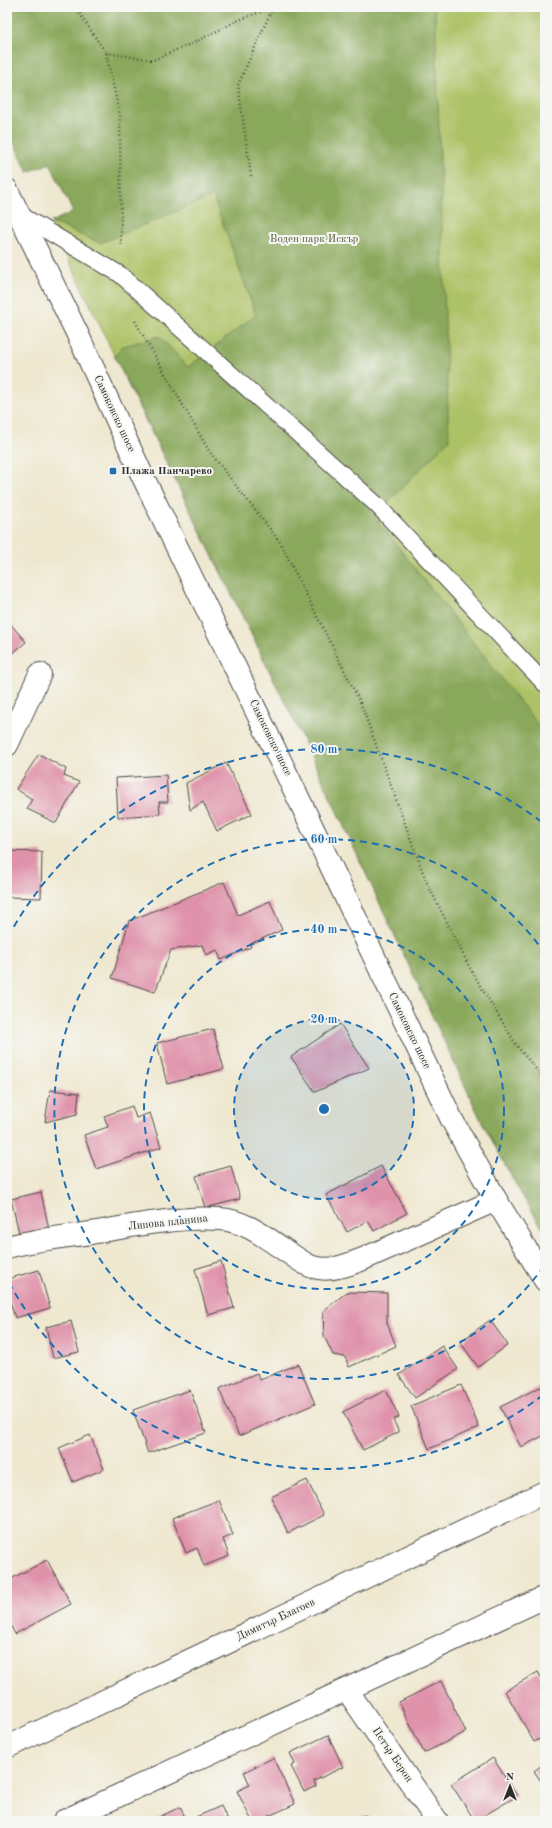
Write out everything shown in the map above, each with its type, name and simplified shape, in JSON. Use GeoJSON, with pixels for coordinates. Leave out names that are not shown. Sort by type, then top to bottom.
{"type":"FeatureCollection","features":[{"type":"Feature","properties":{"kind":"street","name":"Самоковско шосе"},"geometry":{"type":"LineString","coordinates":[[7,190],[77,333],[143,477],[452,1120],[496,1200],[545,1280]]}},
{"type":"Feature","properties":{"kind":"street"},"geometry":{"type":"LineString","coordinates":[[7,745],[40,674]]}},
{"type":"Feature","properties":{"kind":"street","name":"Липова планина"},"geometry":{"type":"LineString","coordinates":[[7,1247],[116,1229],[185,1220],[219,1219],[235,1221],[249,1227],[299,1260],[314,1267],[330,1269],[347,1266],[496,1200]]}},
{"type":"Feature","properties":{"kind":"street","name":"Димитър Благоев"},"geometry":{"type":"LineString","coordinates":[[7,1747],[545,1492]]}},
{"type":"Feature","properties":{"kind":"street"},"geometry":{"type":"LineString","coordinates":[[64,1821],[545,1597]]}},
{"type":"Feature","properties":{"kind":"street","name":"Петър Берон"},"geometry":{"type":"LineString","coordinates":[[348,1690],[437,1821]]}},
{"type":"Feature","properties":{"kind":"lane"},"geometry":{"type":"LineString","coordinates":[[19,214],[121,275],[377,505],[545,684]]}},
{"type":"Feature","properties":{"kind":"path"},"geometry":{"type":"LineString","coordinates":[[75,7],[106,53],[120,116],[121,275]]}},
{"type":"Feature","properties":{"kind":"path"},"geometry":{"type":"LineString","coordinates":[[106,53],[153,60],[198,41],[239,20],[273,7]]}},
{"type":"Feature","properties":{"kind":"path"},"geometry":{"type":"LineString","coordinates":[[251,176],[238,85],[273,7]]}},
{"type":"Feature","properties":{"kind":"path"},"geometry":{"type":"LineString","coordinates":[[134,318],[136,326],[209,451],[280,542],[361,704],[426,881],[472,972],[517,1046],[545,1080]]}},
{"type":"Feature","properties":{"kind":"green space","name":"Воден парк Искър"},"geometry":{"type":"Polygon","coordinates":[[[7,7],[545,7],[545,1232],[520,1192],[481,1120],[305,743],[130,389],[51,222],[73,212],[50,163],[28,172],[7,128],[7,7]]]}},
{"type":"Feature","properties":{"kind":"green space","name":"Воден парк Искър"},"geometry":{"type":"Polygon","coordinates":[[[7,7],[435,7],[449,440],[374,516],[545,734],[545,1232],[520,1192],[481,1120],[305,743],[115,357],[121,347],[159,336],[188,367],[256,315],[213,196],[100,243],[51,222],[73,212],[50,163],[28,172],[7,128],[7,7]]]}},
{"type":"Feature","properties":{"kind":"building"},"geometry":{"type":"Polygon","coordinates":[[[7,620],[26,642],[7,658],[7,620]]]}},
{"type":"Feature","properties":{"kind":"building"},"geometry":{"type":"Polygon","coordinates":[[[39,754],[66,769],[64,776],[79,782],[56,823],[27,809],[32,799],[16,789],[39,754]]]}},
{"type":"Feature","properties":{"kind":"building"},"geometry":{"type":"Polygon","coordinates":[[[226,763],[252,814],[217,831],[203,802],[190,810],[186,783],[226,763]]]}},
{"type":"Feature","properties":{"kind":"building"},"geometry":{"type":"Polygon","coordinates":[[[166,775],[168,802],[159,802],[160,814],[118,817],[116,778],[166,775]]]}},
{"type":"Feature","properties":{"kind":"building"},"geometry":{"type":"Polygon","coordinates":[[[7,851],[42,852],[41,898],[7,897],[7,851]]]}},
{"type":"Feature","properties":{"kind":"building"},"geometry":{"type":"Polygon","coordinates":[[[224,882],[238,915],[270,901],[282,930],[250,944],[251,947],[221,960],[217,950],[206,955],[202,945],[171,950],[155,992],[112,978],[129,921],[224,882]]]}},
{"type":"Feature","properties":{"kind":"building"},"geometry":{"type":"Polygon","coordinates":[[[340,1024],[369,1068],[315,1092],[291,1057],[340,1024]]]}},
{"type":"Feature","properties":{"kind":"building"},"geometry":{"type":"Polygon","coordinates":[[[213,1029],[224,1069],[167,1084],[157,1043],[213,1029]]]}},
{"type":"Feature","properties":{"kind":"building"},"geometry":{"type":"Polygon","coordinates":[[[50,1090],[79,1093],[77,1114],[45,1122],[50,1090]]]}},
{"type":"Feature","properties":{"kind":"building"},"geometry":{"type":"Polygon","coordinates":[[[132,1106],[136,1118],[150,1113],[161,1147],[96,1169],[84,1135],[108,1127],[104,1116],[132,1106]]]}},
{"type":"Feature","properties":{"kind":"building"},"geometry":{"type":"Polygon","coordinates":[[[231,1166],[240,1199],[205,1208],[196,1176],[231,1166]]]}},
{"type":"Feature","properties":{"kind":"building"},"geometry":{"type":"Polygon","coordinates":[[[381,1166],[407,1213],[374,1231],[368,1221],[347,1232],[326,1195],[381,1166]]]}},
{"type":"Feature","properties":{"kind":"building"},"geometry":{"type":"Polygon","coordinates":[[[41,1192],[49,1230],[20,1237],[11,1199],[41,1192]]]}},
{"type":"Feature","properties":{"kind":"building"},"geometry":{"type":"Polygon","coordinates":[[[221,1261],[234,1308],[208,1315],[195,1269],[221,1261]]]}},
{"type":"Feature","properties":{"kind":"building"},"geometry":{"type":"Polygon","coordinates":[[[39,1270],[50,1308],[15,1318],[7,1291],[7,1279],[39,1270]]]}},
{"type":"Feature","properties":{"kind":"building"},"geometry":{"type":"Polygon","coordinates":[[[347,1292],[387,1293],[387,1323],[396,1346],[349,1367],[345,1357],[333,1355],[324,1336],[323,1311],[347,1292]]]}},
{"type":"Feature","properties":{"kind":"building"},"geometry":{"type":"Polygon","coordinates":[[[490,1320],[508,1345],[478,1367],[460,1342],[490,1320]]]}},
{"type":"Feature","properties":{"kind":"building"},"geometry":{"type":"Polygon","coordinates":[[[71,1321],[79,1352],[53,1358],[46,1327],[71,1321]]]}},
{"type":"Feature","properties":{"kind":"building"},"geometry":{"type":"Polygon","coordinates":[[[442,1346],[458,1369],[415,1398],[399,1375],[442,1346]]]}},
{"type":"Feature","properties":{"kind":"building"},"geometry":{"type":"Polygon","coordinates":[[[298,1364],[315,1404],[239,1436],[219,1389],[257,1373],[260,1380],[298,1364]]]}},
{"type":"Feature","properties":{"kind":"building"},"geometry":{"type":"Polygon","coordinates":[[[461,1385],[479,1427],[429,1449],[411,1406],[461,1385]]]}},
{"type":"Feature","properties":{"kind":"building"},"geometry":{"type":"Polygon","coordinates":[[[540,1387],[545,1398],[545,1435],[521,1447],[500,1407],[540,1387]]]}},
{"type":"Feature","properties":{"kind":"building"},"geometry":{"type":"Polygon","coordinates":[[[190,1390],[206,1433],[148,1453],[133,1410],[190,1390]]]}},
{"type":"Feature","properties":{"kind":"building"},"geometry":{"type":"Polygon","coordinates":[[[386,1390],[399,1417],[393,1420],[399,1432],[363,1450],[343,1412],[386,1390]]]}},
{"type":"Feature","properties":{"kind":"building"},"geometry":{"type":"Polygon","coordinates":[[[90,1435],[104,1469],[73,1482],[59,1448],[90,1435]]]}},
{"type":"Feature","properties":{"kind":"building"},"geometry":{"type":"Polygon","coordinates":[[[307,1480],[324,1515],[288,1533],[271,1497],[307,1480]]]}},
{"type":"Feature","properties":{"kind":"building"},"geometry":{"type":"Polygon","coordinates":[[[219,1500],[233,1535],[223,1539],[229,1556],[204,1566],[197,1548],[186,1553],[172,1518],[219,1500]]]}},
{"type":"Feature","properties":{"kind":"building"},"geometry":{"type":"Polygon","coordinates":[[[47,1560],[71,1604],[15,1634],[7,1619],[7,1581],[47,1560]]]}},
{"type":"Feature","properties":{"kind":"building"},"geometry":{"type":"Polygon","coordinates":[[[538,1672],[545,1684],[545,1736],[534,1742],[505,1691],[538,1672]]]}},
{"type":"Feature","properties":{"kind":"building"},"geometry":{"type":"Polygon","coordinates":[[[441,1681],[466,1732],[424,1753],[399,1702],[441,1681]]]}},
{"type":"Feature","properties":{"kind":"building"},"geometry":{"type":"Polygon","coordinates":[[[328,1735],[343,1767],[314,1781],[316,1786],[304,1792],[291,1766],[295,1764],[290,1753],[328,1735]]]}},
{"type":"Feature","properties":{"kind":"building"},"geometry":{"type":"Polygon","coordinates":[[[273,1758],[295,1804],[258,1821],[252,1821],[237,1791],[250,1785],[244,1772],[273,1758]]]}},
{"type":"Feature","properties":{"kind":"building"},"geometry":{"type":"Polygon","coordinates":[[[493,1758],[517,1796],[475,1821],[451,1784],[493,1758]]]}},
{"type":"Feature","properties":{"kind":"building"},"geometry":{"type":"Polygon","coordinates":[[[545,1763],[545,1787],[534,1771],[545,1763]]]}},
{"type":"Feature","properties":{"kind":"building"},"geometry":{"type":"Polygon","coordinates":[[[221,1806],[228,1821],[187,1821],[221,1806]]]}},
{"type":"Feature","properties":{"kind":"building"},"geometry":{"type":"Polygon","coordinates":[[[180,1807],[187,1821],[151,1821],[180,1807]]]}},
{"type":"Feature","properties":{"kind":"building"},"geometry":{"type":"Polygon","coordinates":[[[366,1815],[368,1821],[352,1820],[366,1815]]]}},
{"type":"Feature","properties":{"kind":"place","name":"Плажа Панчарево"},"geometry":{"type":"Point","coordinates":[113,471]}}]}
